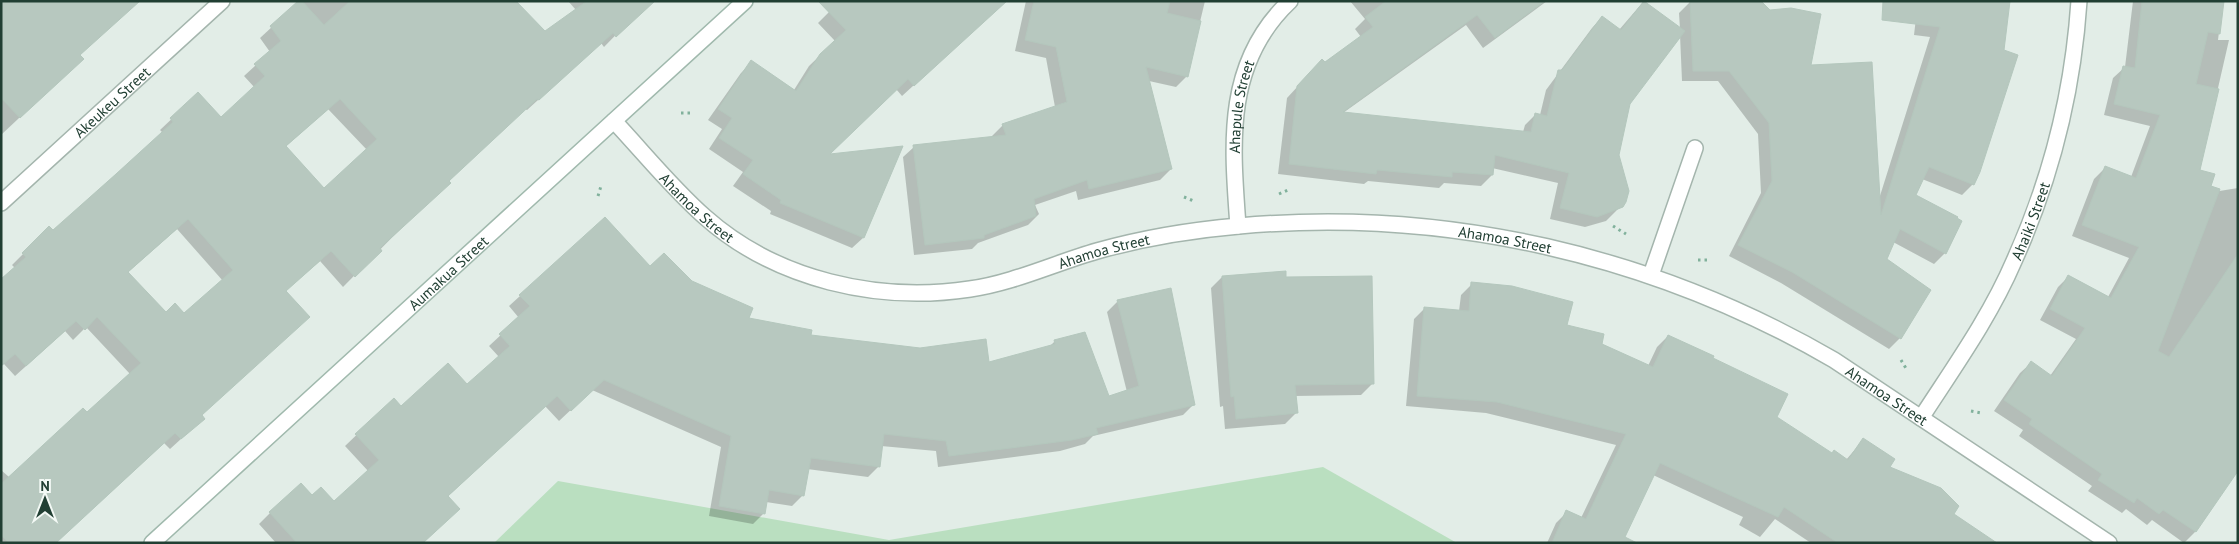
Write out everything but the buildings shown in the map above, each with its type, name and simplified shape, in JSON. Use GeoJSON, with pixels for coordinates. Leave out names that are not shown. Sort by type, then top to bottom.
{"type":"FeatureCollection","features":[{"type":"Feature","properties":{"kind":"street","name":"Akeukeu Street"},"geometry":{"type":"LineString","coordinates":[[1,203],[222,1]]}},
{"type":"Feature","properties":{"kind":"street","name":"Aumakua Street"},"geometry":{"type":"LineString","coordinates":[[152,543],[745,1]]}},
{"type":"Feature","properties":{"kind":"street","name":"Ahapule Street"},"geometry":{"type":"LineString","coordinates":[[1238,226],[1233,153],[1234,119],[1240,84],[1250,58],[1266,30],[1290,1]]}},
{"type":"Feature","properties":{"kind":"street","name":"Ahaiki Street"},"geometry":{"type":"LineString","coordinates":[[1921,418],[1984,318],[2014,262],[2042,191],[2057,142],[2070,85],[2079,1]]}},
{"type":"Feature","properties":{"kind":"street","name":"Ahamoa Street"},"geometry":{"type":"LineString","coordinates":[[614,121],[707,218],[741,244],[773,262],[805,274],[838,284],[876,291],[919,293],[972,289],[1099,250],[1171,235],[1238,226],[1309,221],[1385,223],[1484,233],[1560,249],[1651,276],[1706,296],[1792,336],[1834,360],[2109,543]]}},
{"type":"Feature","properties":{"kind":"street"},"geometry":{"type":"LineString","coordinates":[[1651,276],[1695,148]]}},
{"type":"Feature","properties":{"kind":"path"},"geometry":{"type":"LineString","coordinates":[[681,113],[690,113]]}},
{"type":"Feature","properties":{"kind":"path"},"geometry":{"type":"LineString","coordinates":[[598,196],[601,186]]}},
{"type":"Feature","properties":{"kind":"path"},"geometry":{"type":"LineString","coordinates":[[1279,194],[1288,190]]}},
{"type":"Feature","properties":{"kind":"path"},"geometry":{"type":"LineString","coordinates":[[1184,197],[1196,202]]}},
{"type":"Feature","properties":{"kind":"path"},"geometry":{"type":"LineString","coordinates":[[1613,226],[1626,234]]}},
{"type":"Feature","properties":{"kind":"path"},"geometry":{"type":"LineString","coordinates":[[1698,260],[1710,260]]}},
{"type":"Feature","properties":{"kind":"path"},"geometry":{"type":"LineString","coordinates":[[1901,360],[1907,370]]}},
{"type":"Feature","properties":{"kind":"path"},"geometry":{"type":"LineString","coordinates":[[1971,411],[1981,413]]}},
{"type":"Feature","properties":{"kind":"green space"},"geometry":{"type":"Polygon","coordinates":[[[1323,467],[1457,543],[494,543],[558,481],[889,540],[1323,467]]]}}]}
